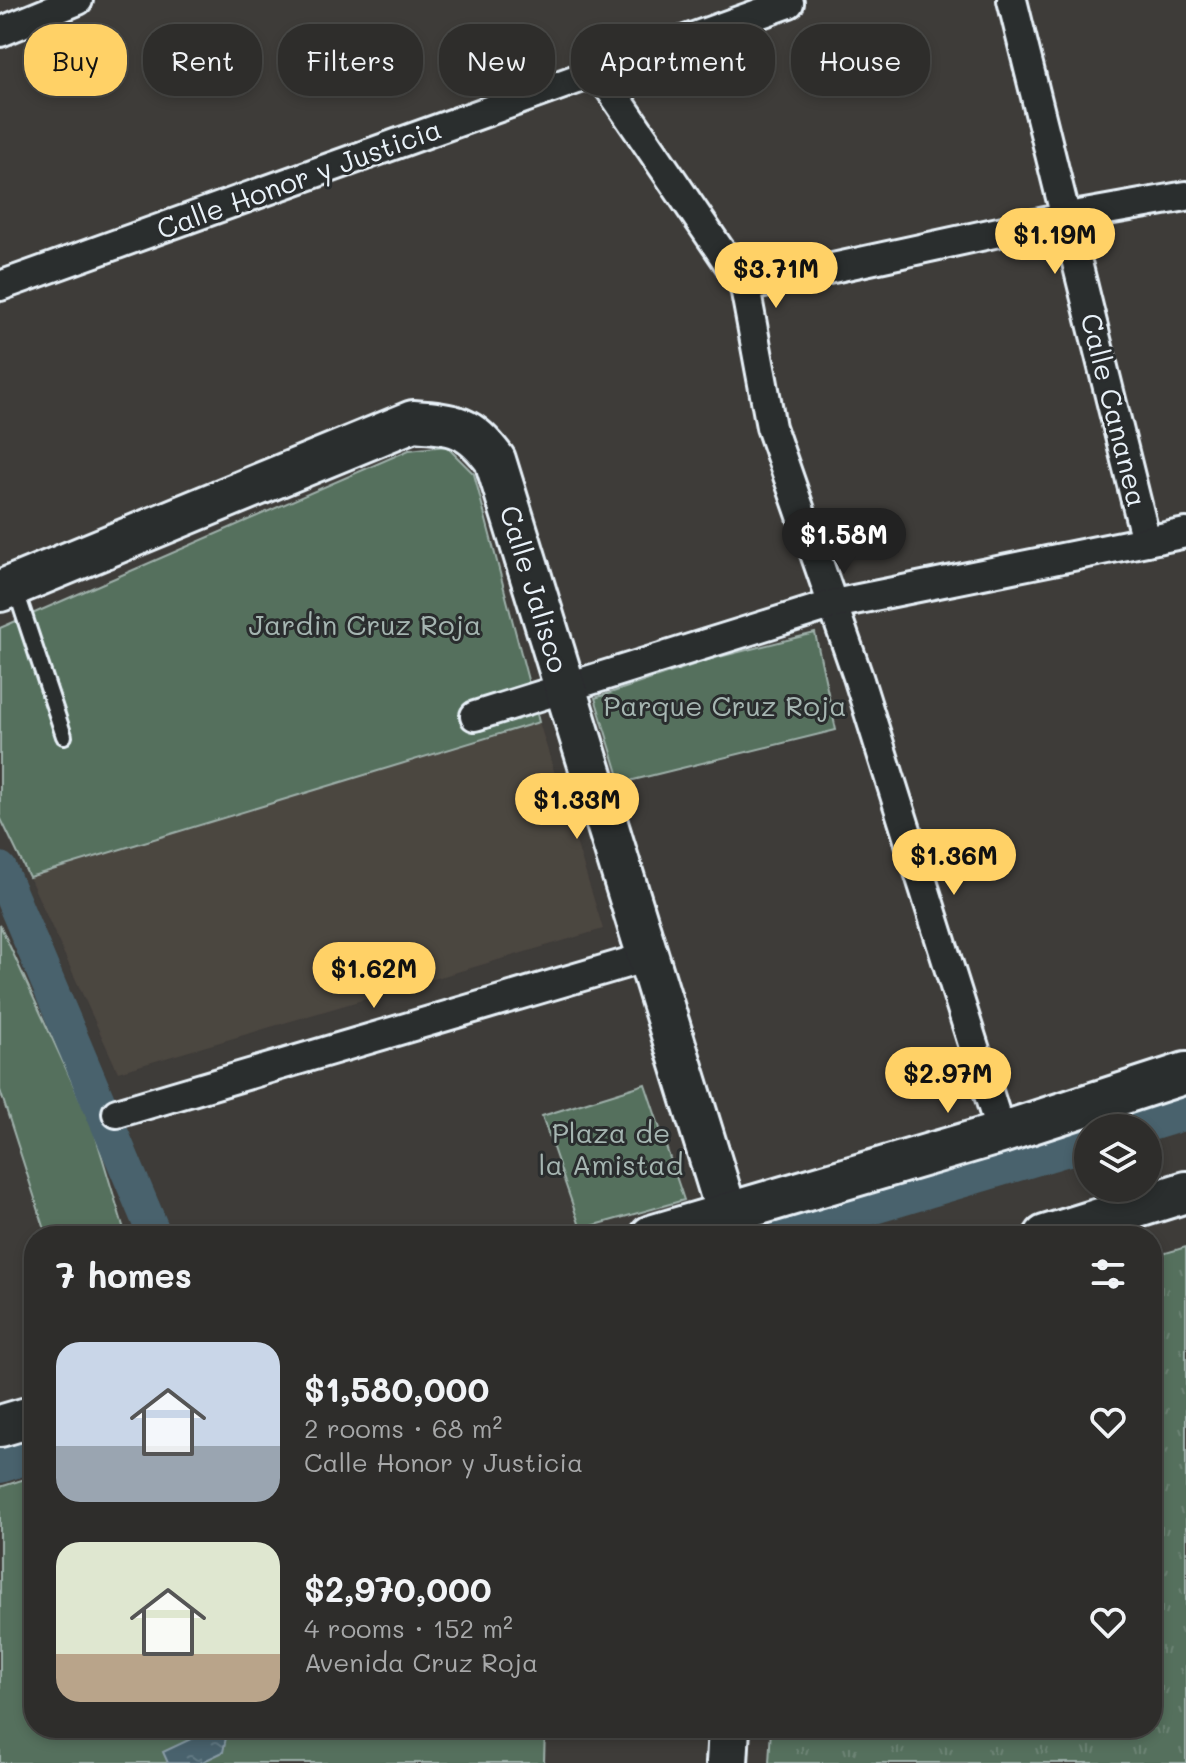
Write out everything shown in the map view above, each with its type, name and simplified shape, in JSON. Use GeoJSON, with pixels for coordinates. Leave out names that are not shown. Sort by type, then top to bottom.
{"type":"FeatureCollection","features":[{"type":"Feature","properties":{"kind":"street"},"geometry":{"type":"LineString","coordinates":[[0,32],[78,0]]}},
{"type":"Feature","properties":{"kind":"street","name":"Calle Cananea"},"geometry":{"type":"LineString","coordinates":[[1012,0],[1146,541]]}},
{"type":"Feature","properties":{"kind":"street","name":"Calle Honor y Justicia"},"geometry":{"type":"LineString","coordinates":[[730,24],[789,3]]}},
{"type":"Feature","properties":{"kind":"street","name":"Calle Honor y Justicia"},"geometry":{"type":"LineString","coordinates":[[0,286],[571,81]]}},
{"type":"Feature","properties":{"kind":"street"},"geometry":{"type":"LineString","coordinates":[[615,96],[745,287],[771,427],[858,677],[1001,1133]]}},
{"type":"Feature","properties":{"kind":"street"},"geometry":{"type":"LineString","coordinates":[[745,287],[1068,217],[1186,196]]}},
{"type":"Feature","properties":{"kind":"street","name":"Calle Jalisco"},"geometry":{"type":"LineString","coordinates":[[7,588],[413,421],[452,423],[478,436],[495,460],[732,1225]]}},
{"type":"Feature","properties":{"kind":"street"},"geometry":{"type":"LineString","coordinates":[[475,716],[668,653],[834,604],[1186,533]]}},
{"type":"Feature","properties":{"kind":"street"},"geometry":{"type":"LineString","coordinates":[[117,1113],[647,957]]}},
{"type":"Feature","properties":{"kind":"street"},"geometry":{"type":"LineString","coordinates":[[732,1225],[1186,1073]]}},
{"type":"Feature","properties":{"kind":"street"},"geometry":{"type":"LineString","coordinates":[[1077,1226],[1186,1192]]}},
{"type":"Feature","properties":{"kind":"street"},"geometry":{"type":"LineString","coordinates":[[0,1426],[24,1419]]}},
{"type":"Feature","properties":{"kind":"street"},"geometry":{"type":"LineString","coordinates":[[727,1763],[728,1738]]}},
{"type":"Feature","properties":{"kind":"lane"},"geometry":{"type":"LineString","coordinates":[[7,588],[64,736]]}},
{"type":"Feature","properties":{"kind":"shaded area"},"geometry":{"type":"Polygon","coordinates":[[[539,722],[603,929],[118,1072],[29,877],[539,722]]]}},
{"type":"Feature","properties":{"kind":"green space","name":"Jardin Cruz Roja"},"geometry":{"type":"Polygon","coordinates":[[[446,446],[474,474],[539,722],[29,877],[0,817],[0,628],[409,450],[446,446]]]}},
{"type":"Feature","properties":{"kind":"green space","name":"Parque Cruz Roja"},"geometry":{"type":"Polygon","coordinates":[[[815,633],[836,730],[621,783],[595,698],[711,659],[815,633]]]}},
{"type":"Feature","properties":{"kind":"green space"},"geometry":{"type":"Polygon","coordinates":[[[0,925],[93,1127],[123,1226],[44,1226],[0,1090],[0,925]]]}},
{"type":"Feature","properties":{"kind":"green space","name":"Plaza de la Amistad"},"geometry":{"type":"Polygon","coordinates":[[[645,1084],[684,1200],[592,1226],[580,1226],[542,1116],[645,1084]]]}},
{"type":"Feature","properties":{"kind":"green space"},"geometry":{"type":"Polygon","coordinates":[[[1186,1247],[1186,1763],[769,1763],[770,1738],[1162,1738],[1162,1254],[1186,1247]]]}},
{"type":"Feature","properties":{"kind":"green space"},"geometry":{"type":"Polygon","coordinates":[[[24,1479],[24,1738],[545,1738],[544,1763],[0,1763],[0,1487],[24,1479]]]}},
{"type":"Feature","properties":{"kind":"water"},"geometry":{"type":"Polygon","coordinates":[[[193,1738],[226,1738],[223,1752],[200,1763],[168,1763],[163,1752],[193,1738]]]}},
{"type":"Feature","properties":{"kind":"waterway"},"geometry":{"type":"LineString","coordinates":[[0,869],[151,1226]]}},
{"type":"Feature","properties":{"kind":"waterway"},"geometry":{"type":"LineString","coordinates":[[1162,1120],[1186,1113]]}},
{"type":"Feature","properties":{"kind":"waterway"},"geometry":{"type":"LineString","coordinates":[[810,1226],[1074,1147]]}},
{"type":"Feature","properties":{"kind":"waterway"},"geometry":{"type":"LineString","coordinates":[[0,1466],[24,1458]]}}]}
